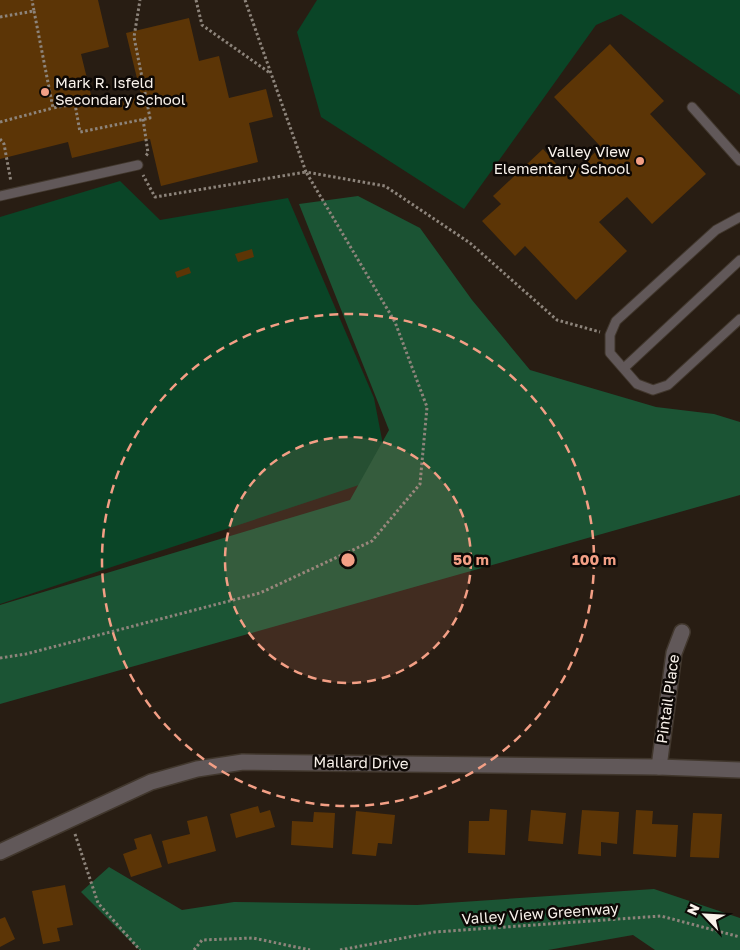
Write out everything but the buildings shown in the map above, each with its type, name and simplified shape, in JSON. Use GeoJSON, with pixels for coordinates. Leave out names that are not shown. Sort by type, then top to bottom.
{"type":"FeatureCollection","features":[{"type":"Feature","properties":{"kind":"street","name":"Pintail Place"},"geometry":{"type":"LineString","coordinates":[[659,767],[674,653],[682,632]]}},
{"type":"Feature","properties":{"kind":"street","name":"Mallard Drive"},"geometry":{"type":"LineString","coordinates":[[0,852],[150,782],[197,769],[243,762],[659,767],[740,770]]}},
{"type":"Feature","properties":{"kind":"lane"},"geometry":{"type":"LineString","coordinates":[[692,107],[740,161]]}},
{"type":"Feature","properties":{"kind":"lane"},"geometry":{"type":"LineString","coordinates":[[0,196],[138,165]]}},
{"type":"Feature","properties":{"kind":"lane"},"geometry":{"type":"LineString","coordinates":[[740,218],[716,230],[616,322],[610,335],[610,354],[637,384],[653,390],[668,385],[740,319]]}},
{"type":"Feature","properties":{"kind":"lane"},"geometry":{"type":"LineString","coordinates":[[624,368],[740,260]]}},
{"type":"Feature","properties":{"kind":"path"},"geometry":{"type":"LineString","coordinates":[[32,0],[53,108]]}},
{"type":"Feature","properties":{"kind":"path"},"geometry":{"type":"LineString","coordinates":[[0,122],[75,104],[80,132],[150,118],[134,37],[140,0]]}},
{"type":"Feature","properties":{"kind":"path"},"geometry":{"type":"LineString","coordinates":[[196,0],[202,25],[272,74]]}},
{"type":"Feature","properties":{"kind":"path"},"geometry":{"type":"LineString","coordinates":[[0,658],[26,654],[260,593],[372,541],[420,484],[427,408],[395,322],[306,172],[246,0]]}},
{"type":"Feature","properties":{"kind":"path"},"geometry":{"type":"LineString","coordinates":[[0,17],[34,11]]}},
{"type":"Feature","properties":{"kind":"path"},"geometry":{"type":"LineString","coordinates":[[143,119],[148,153],[138,165],[154,197],[306,172],[385,186],[470,243],[557,320],[610,335]]}},
{"type":"Feature","properties":{"kind":"path"},"geometry":{"type":"LineString","coordinates":[[0,138],[4,144],[13,192]]}},
{"type":"Feature","properties":{"kind":"path"},"geometry":{"type":"LineString","coordinates":[[70,820],[98,903],[140,950]]}},
{"type":"Feature","properties":{"kind":"path","name":"Valley View Greenway"},"geometry":{"type":"LineString","coordinates":[[340,950],[435,932],[661,916],[740,936]]}},
{"type":"Feature","properties":{"kind":"path"},"geometry":{"type":"LineString","coordinates":[[194,950],[202,940],[253,938],[310,950]]}},
{"type":"Feature","properties":{"kind":"green space"},"geometry":{"type":"Polygon","coordinates":[[[317,0],[740,0],[740,95],[621,14],[596,25],[464,209],[321,117],[297,32],[317,0]]]}},
{"type":"Feature","properties":{"kind":"green space"},"geometry":{"type":"Polygon","coordinates":[[[120,181],[160,220],[288,198],[374,398],[385,455],[359,485],[0,604],[0,217],[120,181]]]}},
{"type":"Feature","properties":{"kind":"green space"},"geometry":{"type":"Polygon","coordinates":[[[358,196],[420,228],[472,300],[530,370],[656,407],[714,414],[740,422],[740,495],[0,704],[0,605],[350,500],[389,430],[299,204],[358,196]]]}},
{"type":"Feature","properties":{"kind":"green space"},"geometry":{"type":"Polygon","coordinates":[[[109,867],[182,910],[234,902],[417,905],[654,889],[740,918],[740,950],[655,950],[633,935],[548,950],[142,950],[138,949],[81,892],[109,867]]]}},
{"type":"Feature","properties":{"kind":"place","name":"Mark R. Isfeld Secondary School"},"geometry":{"type":"Point","coordinates":[45,92]}},
{"type":"Feature","properties":{"kind":"place","name":"Valley View Elementary School"},"geometry":{"type":"Point","coordinates":[640,161]}}]}
